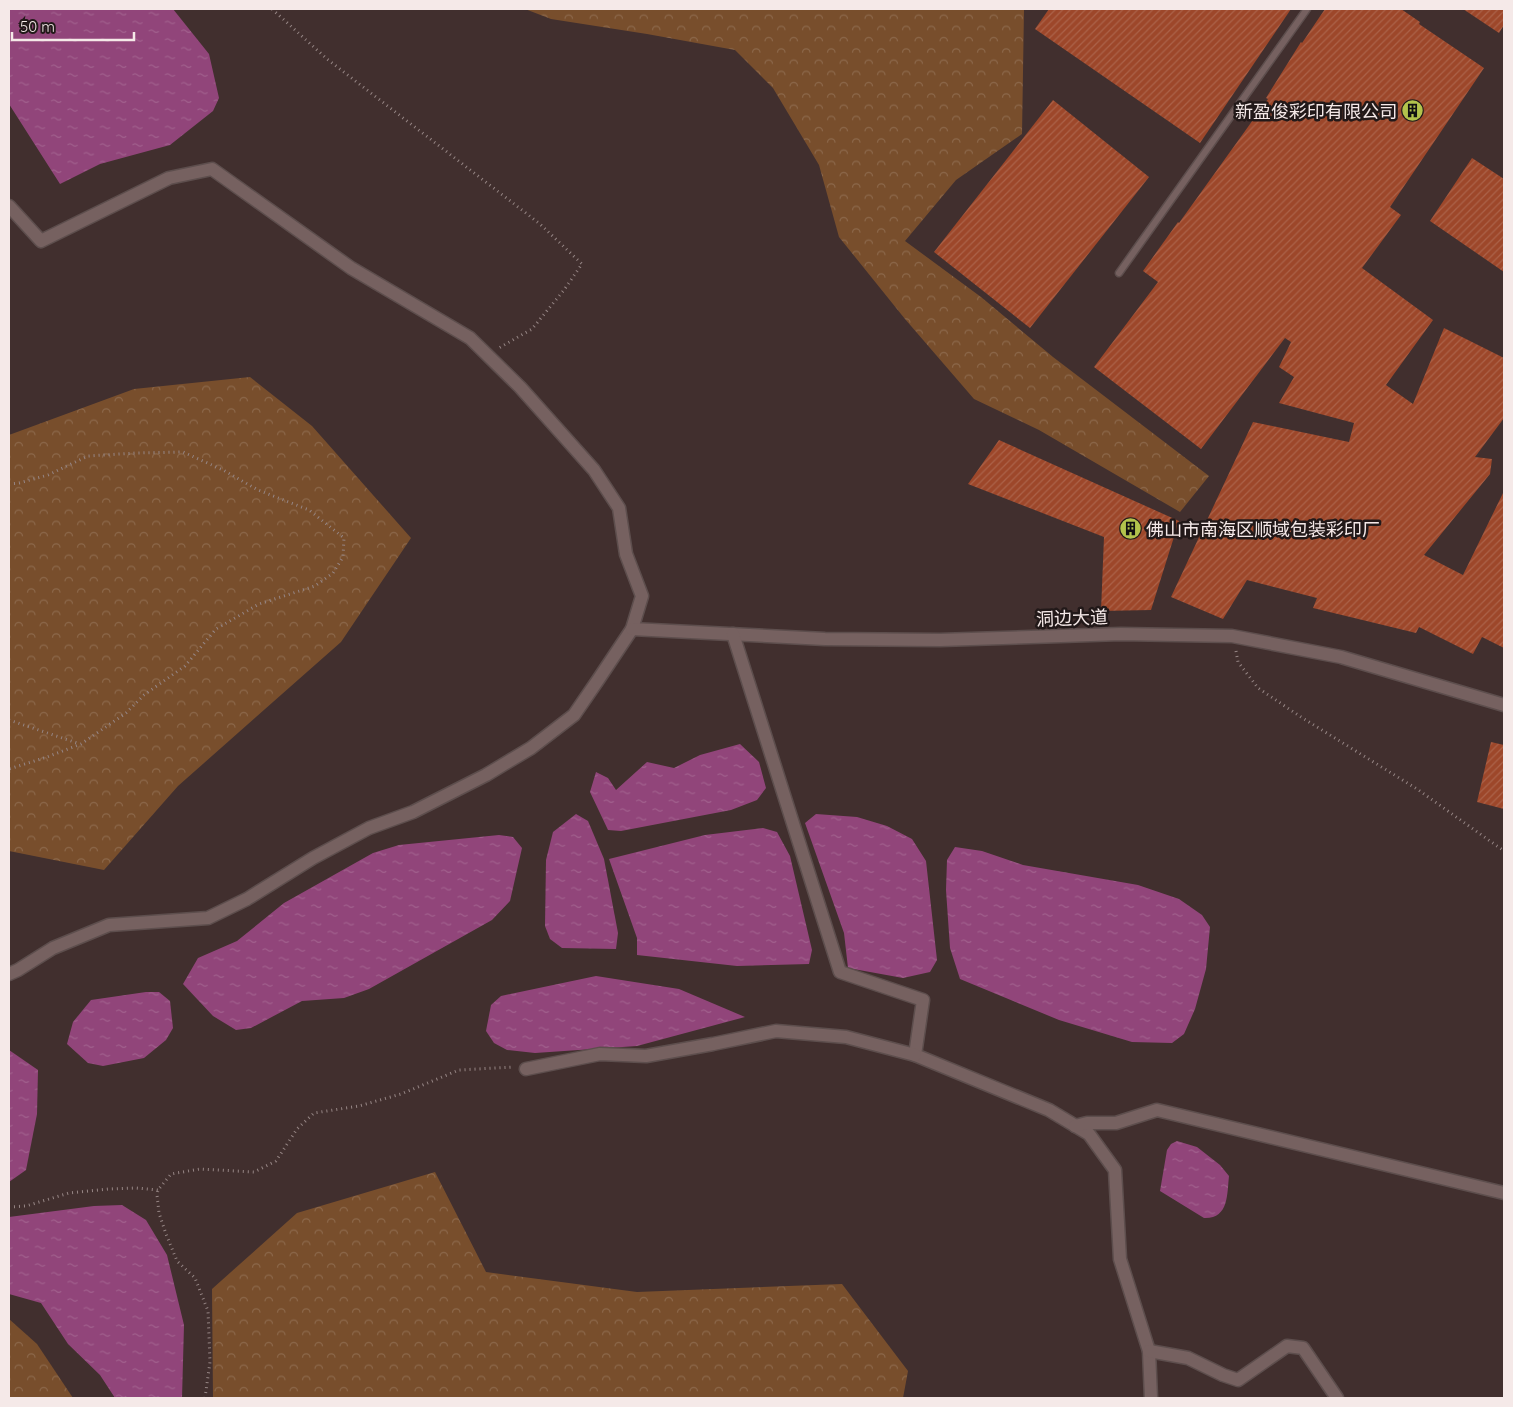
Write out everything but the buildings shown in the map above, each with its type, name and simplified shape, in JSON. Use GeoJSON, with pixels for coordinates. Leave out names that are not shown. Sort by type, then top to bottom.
{"type":"FeatureCollection","features":[{"type":"Feature","properties":{"kind":"street"},"geometry":{"type":"LineString","coordinates":[[9,206],[41,241],[169,178],[212,169],[351,268],[470,338],[520,387],[594,470],[619,508],[626,554],[642,596],[632,629],[574,714],[531,748],[486,775],[413,812],[369,828],[313,858],[247,899],[208,918],[109,925],[53,948],[9,974]]}},
{"type":"Feature","properties":{"kind":"street","name":"洞边大道"},"geometry":{"type":"LineString","coordinates":[[632,629],[825,639],[940,640],[1121,634],[1232,636],[1341,657],[1504,705]]}},
{"type":"Feature","properties":{"kind":"street"},"geometry":{"type":"LineString","coordinates":[[733,634],[840,972],[923,1000],[916,1055]]}},
{"type":"Feature","properties":{"kind":"street"},"geometry":{"type":"LineString","coordinates":[[526,1069],[600,1054],[646,1056],[776,1031],[846,1037],[916,1055],[1050,1110],[1089,1134],[1115,1170],[1120,1259],[1149,1351],[1151,1398]]}},
{"type":"Feature","properties":{"kind":"street"},"geometry":{"type":"LineString","coordinates":[[1075,1126],[1087,1123],[1116,1122],[1157,1110],[1504,1193]]}},
{"type":"Feature","properties":{"kind":"street"},"geometry":{"type":"LineString","coordinates":[[1149,1351],[1188,1358],[1222,1375],[1238,1380],[1287,1346],[1303,1348],[1337,1398]]}},
{"type":"Feature","properties":{"kind":"lane"},"geometry":{"type":"LineString","coordinates":[[1119,274],[1307,9]]}},
{"type":"Feature","properties":{"kind":"path"},"geometry":{"type":"LineString","coordinates":[[272,9],[327,59],[540,224],[582,264],[564,290],[532,329],[498,348],[490,358]]}},
{"type":"Feature","properties":{"kind":"path"},"geometry":{"type":"LineString","coordinates":[[9,484],[48,475],[88,456],[183,452],[222,470],[258,490],[310,510],[344,538],[343,556],[333,573],[315,586],[259,604],[216,629],[184,666],[144,695],[126,714],[81,744],[47,758],[9,769]]}},
{"type":"Feature","properties":{"kind":"path"},"geometry":{"type":"LineString","coordinates":[[1232,636],[1238,662],[1258,688],[1417,789],[1504,851]]}},
{"type":"Feature","properties":{"kind":"path"},"geometry":{"type":"LineString","coordinates":[[9,720],[81,744]]}},
{"type":"Feature","properties":{"kind":"path"},"geometry":{"type":"LineString","coordinates":[[205,1398],[210,1362],[208,1311],[196,1278],[177,1261],[159,1212],[158,1190],[170,1174],[200,1169],[254,1172],[276,1161],[297,1129],[314,1113],[359,1106],[401,1094],[459,1070],[512,1067],[526,1069]]}},
{"type":"Feature","properties":{"kind":"path"},"geometry":{"type":"LineString","coordinates":[[9,1207],[26,1206],[69,1193],[127,1189],[158,1190]]}},
{"type":"Feature","properties":{"kind":"green space"},"geometry":{"type":"Polygon","coordinates":[[[525,9],[1024,9],[1022,134],[956,180],[905,241],[981,297],[1053,357],[1209,476],[1180,512],[1039,430],[974,399],[905,319],[839,237],[819,165],[773,88],[735,50],[551,19],[525,9]]]}},
{"type":"Feature","properties":{"kind":"green space"},"geometry":{"type":"Polygon","coordinates":[[[250,377],[312,426],[411,538],[341,642],[178,786],[104,870],[9,851],[9,435],[134,389],[250,377]]]}},
{"type":"Feature","properties":{"kind":"green space"},"geometry":{"type":"Polygon","coordinates":[[[435,1172],[486,1272],[637,1292],[842,1284],[908,1371],[903,1398],[213,1398],[212,1289],[297,1213],[435,1172]]]}},
{"type":"Feature","properties":{"kind":"green space"},"geometry":{"type":"Polygon","coordinates":[[[9,1319],[37,1344],[73,1398],[9,1398],[9,1319]]]}},
{"type":"Feature","properties":{"kind":"water"},"geometry":{"type":"Polygon","coordinates":[[[9,9],[173,9],[209,54],[219,98],[213,111],[170,145],[100,164],[60,184],[9,104],[9,9]]]}},
{"type":"Feature","properties":{"kind":"water"},"geometry":{"type":"Polygon","coordinates":[[[740,744],[759,762],[766,788],[757,800],[731,810],[621,831],[608,830],[590,792],[596,772],[608,778],[616,790],[647,762],[674,768],[700,755],[740,744]]]}},
{"type":"Feature","properties":{"kind":"water"},"geometry":{"type":"Polygon","coordinates":[[[576,814],[588,821],[604,859],[618,933],[616,949],[562,948],[550,939],[545,926],[546,860],[553,832],[576,814]]]}},
{"type":"Feature","properties":{"kind":"water"},"geometry":{"type":"Polygon","coordinates":[[[816,814],[857,817],[887,826],[912,839],[926,861],[937,960],[930,972],[903,978],[848,968],[844,933],[805,823],[816,814]]]}},
{"type":"Feature","properties":{"kind":"water"},"geometry":{"type":"Polygon","coordinates":[[[763,828],[777,832],[790,856],[812,950],[809,964],[737,966],[637,955],[637,938],[609,859],[705,835],[763,828]]]}},
{"type":"Feature","properties":{"kind":"water"},"geometry":{"type":"Polygon","coordinates":[[[499,835],[513,837],[522,848],[510,901],[492,920],[369,989],[344,998],[302,1001],[251,1028],[236,1030],[213,1016],[183,984],[198,958],[237,941],[284,903],[373,853],[399,845],[499,835]]]}},
{"type":"Feature","properties":{"kind":"water"},"geometry":{"type":"Polygon","coordinates":[[[955,847],[982,851],[1023,865],[1138,885],[1179,899],[1202,915],[1210,927],[1206,969],[1195,1009],[1184,1034],[1172,1043],[1132,1042],[1059,1020],[960,979],[950,948],[946,890],[947,860],[955,847]]]}},
{"type":"Feature","properties":{"kind":"water"},"geometry":{"type":"Polygon","coordinates":[[[596,976],[679,989],[745,1017],[637,1046],[535,1053],[507,1050],[494,1043],[486,1031],[491,1005],[501,996],[596,976]]]}},
{"type":"Feature","properties":{"kind":"water"},"geometry":{"type":"Polygon","coordinates":[[[146,992],[159,992],[170,1001],[173,1028],[166,1040],[144,1058],[103,1066],[88,1063],[67,1044],[73,1022],[91,1000],[146,992]]]}},
{"type":"Feature","properties":{"kind":"water"},"geometry":{"type":"Polygon","coordinates":[[[9,1050],[38,1070],[37,1114],[26,1170],[9,1182],[9,1050]]]}},
{"type":"Feature","properties":{"kind":"water"},"geometry":{"type":"Polygon","coordinates":[[[1177,1141],[1197,1147],[1220,1165],[1229,1176],[1225,1204],[1218,1214],[1204,1218],[1160,1191],[1167,1150],[1171,1144],[1177,1141]]]}},
{"type":"Feature","properties":{"kind":"water"},"geometry":{"type":"Polygon","coordinates":[[[122,1205],[146,1220],[167,1255],[184,1325],[182,1398],[115,1398],[100,1375],[68,1344],[41,1303],[9,1294],[9,1217],[94,1206],[122,1205]]]}},
{"type":"Feature","properties":{"kind":"place","name":"新盈俊彩印有限公司"},"geometry":{"type":"Point","coordinates":[1413,111]}},
{"type":"Feature","properties":{"kind":"place","name":"佛山市南海区顺域包装彩印厂"},"geometry":{"type":"Point","coordinates":[1130,529]}}]}
